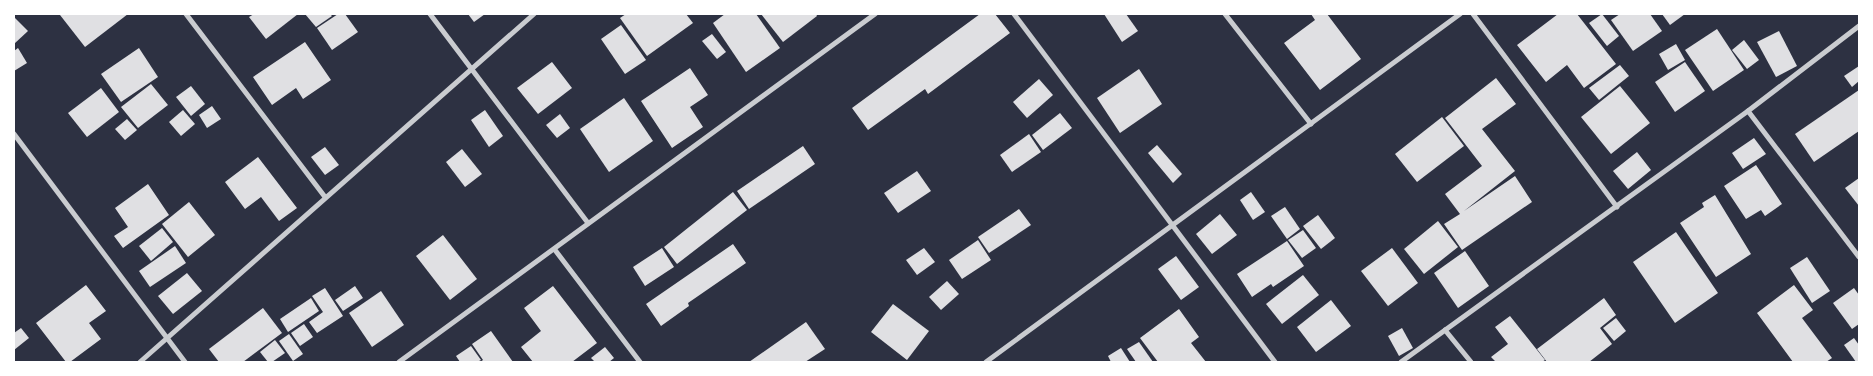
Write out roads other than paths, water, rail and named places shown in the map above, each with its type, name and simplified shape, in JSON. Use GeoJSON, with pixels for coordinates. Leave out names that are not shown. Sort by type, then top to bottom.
{"type":"FeatureCollection","features":[{"type":"Feature","properties":{"kind":"street"},"geometry":{"type":"LineString","coordinates":[[186,14],[325,197]]}},
{"type":"Feature","properties":{"kind":"street"},"geometry":{"type":"LineString","coordinates":[[430,14],[588,223]]}},
{"type":"Feature","properties":{"kind":"street"},"geometry":{"type":"LineString","coordinates":[[140,362],[534,14]]}},
{"type":"Feature","properties":{"kind":"street"},"geometry":{"type":"LineString","coordinates":[[399,362],[406,360],[555,250],[588,223],[875,14]]}},
{"type":"Feature","properties":{"kind":"street"},"geometry":{"type":"LineString","coordinates":[[1014,14],[1275,362]]}},
{"type":"Feature","properties":{"kind":"street"},"geometry":{"type":"LineString","coordinates":[[1225,14],[1311,124]]}},
{"type":"Feature","properties":{"kind":"street"},"geometry":{"type":"LineString","coordinates":[[986,362],[1460,14]]}},
{"type":"Feature","properties":{"kind":"street"},"geometry":{"type":"LineString","coordinates":[[1473,14],[1617,207]]}},
{"type":"Feature","properties":{"kind":"street"},"geometry":{"type":"LineString","coordinates":[[1401,362],[1748,111],[1859,26]]}},
{"type":"Feature","properties":{"kind":"street"},"geometry":{"type":"LineString","coordinates":[[1748,111],[1859,258]]}},
{"type":"Feature","properties":{"kind":"street"},"geometry":{"type":"LineString","coordinates":[[14,134],[184,362]]}},
{"type":"Feature","properties":{"kind":"street"},"geometry":{"type":"LineString","coordinates":[[555,250],[640,362]]}},
{"type":"Feature","properties":{"kind":"street"},"geometry":{"type":"LineString","coordinates":[[1445,330],[1471,362]]}}]}
